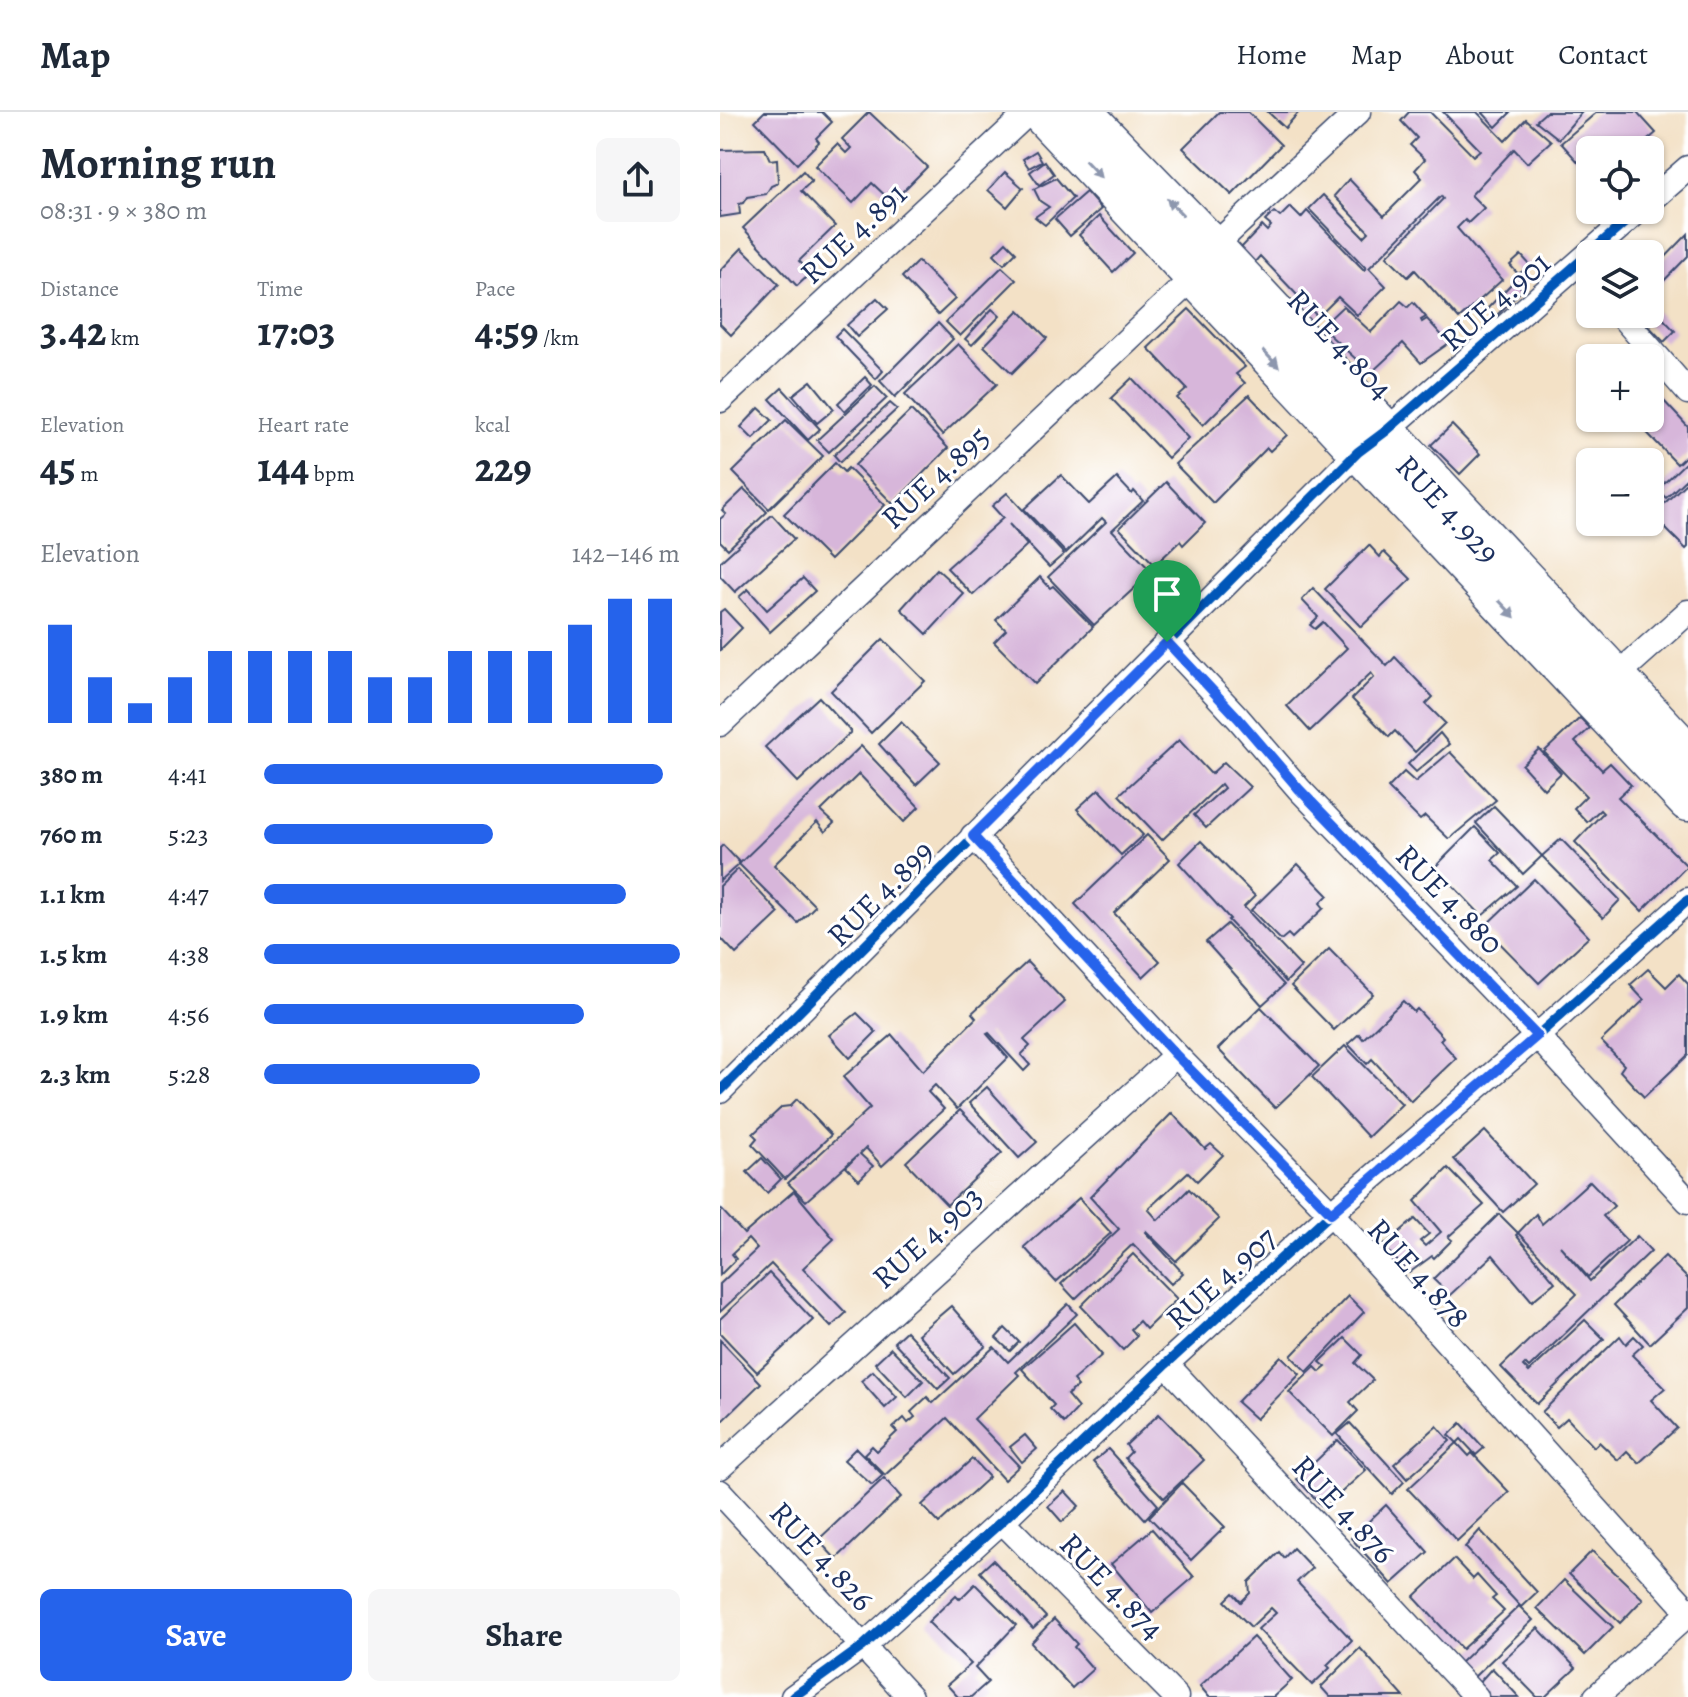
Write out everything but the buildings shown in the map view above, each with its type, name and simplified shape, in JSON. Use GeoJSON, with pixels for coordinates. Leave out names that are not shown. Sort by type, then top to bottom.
{"type":"FeatureCollection","features":[{"type":"Feature","properties":{"kind":"main road"},"geometry":{"type":"LineString","coordinates":[[1040,112],[1204,262]]}},
{"type":"Feature","properties":{"kind":"main road","name":"RUE 4.804"},"geometry":{"type":"LineString","coordinates":[[1082,112],[1204,262],[1372,442],[1615,677],[1688,754]]}},
{"type":"Feature","properties":{"kind":"main road","name":"RUE 4.929"},"geometry":{"type":"LineString","coordinates":[[1372,442],[1688,801]]}},
{"type":"Feature","properties":{"kind":"street","name":"RUE 4.891"},"geometry":{"type":"LineString","coordinates":[[720,400],[1029,112]]}},
{"type":"Feature","properties":{"kind":"street","name":"RUE 4.895"},"geometry":{"type":"LineString","coordinates":[[720,724],[1358,112]]}},
{"type":"Feature","properties":{"kind":"street"},"geometry":{"type":"LineString","coordinates":[[1664,189],[1688,168]]}},
{"type":"Feature","properties":{"kind":"street","name":"RUE 4.901"},"geometry":{"type":"LineString","coordinates":[[1612,240],[1626,224]]}},
{"type":"Feature","properties":{"kind":"street","name":"RUE 4.901"},"geometry":{"type":"LineString","coordinates":[[1372,442],[1576,278]]}},
{"type":"Feature","properties":{"kind":"street"},"geometry":{"type":"LineString","coordinates":[[1632,328],[1688,392]]}},
{"type":"Feature","properties":{"kind":"street","name":"RUE 4.899"},"geometry":{"type":"LineString","coordinates":[[720,1091],[1167,642],[1372,442]]}},
{"type":"Feature","properties":{"kind":"street"},"geometry":{"type":"LineString","coordinates":[[1615,677],[1688,612]]}},
{"type":"Feature","properties":{"kind":"street","name":"RUE 4.880"},"geometry":{"type":"LineString","coordinates":[[1167,642],[1299,789],[1537,1036],[1688,1201]]}},
{"type":"Feature","properties":{"kind":"street","name":"RUE 4.878"},"geometry":{"type":"LineString","coordinates":[[973,836],[1176,1055],[1331,1213],[1688,1612]]}},
{"type":"Feature","properties":{"kind":"street","name":"RUE 4.907"},"geometry":{"type":"LineString","coordinates":[[793,1697],[862,1647],[1002,1521],[1166,1364],[1331,1213],[1537,1036],[1688,900]]}},
{"type":"Feature","properties":{"kind":"street","name":"RUE 4.903"},"geometry":{"type":"LineString","coordinates":[[720,1467],[1176,1055]]}},
{"type":"Feature","properties":{"kind":"street","name":"RUE 4.876"},"geometry":{"type":"LineString","coordinates":[[1166,1364],[1476,1697]]}},
{"type":"Feature","properties":{"kind":"street","name":"RUE 4.826"},"geometry":{"type":"LineString","coordinates":[[720,1492],[910,1697]]}},
{"type":"Feature","properties":{"kind":"street","name":"RUE 4.874"},"geometry":{"type":"LineString","coordinates":[[1002,1521],[1176,1697]]}},
{"type":"Feature","properties":{"kind":"street"},"geometry":{"type":"LineString","coordinates":[[1596,1697],[1688,1612]]}},
{"type":"Feature","properties":{"kind":"cycle path"},"geometry":{"type":"LineString","coordinates":[[720,1091],[1358,452],[1623,224]]}},
{"type":"Feature","properties":{"kind":"cycle path"},"geometry":{"type":"LineString","coordinates":[[793,1697],[862,1647],[1002,1521],[1166,1364],[1331,1213],[1537,1036],[1688,900]]}},
{"type":"Feature","properties":{"kind":"route"},"geometry":{"type":"LineString","coordinates":[[1167,642],[1299,789],[1537,1036],[1331,1213],[1176,1055],[973,836],[1167,642]]}}]}
